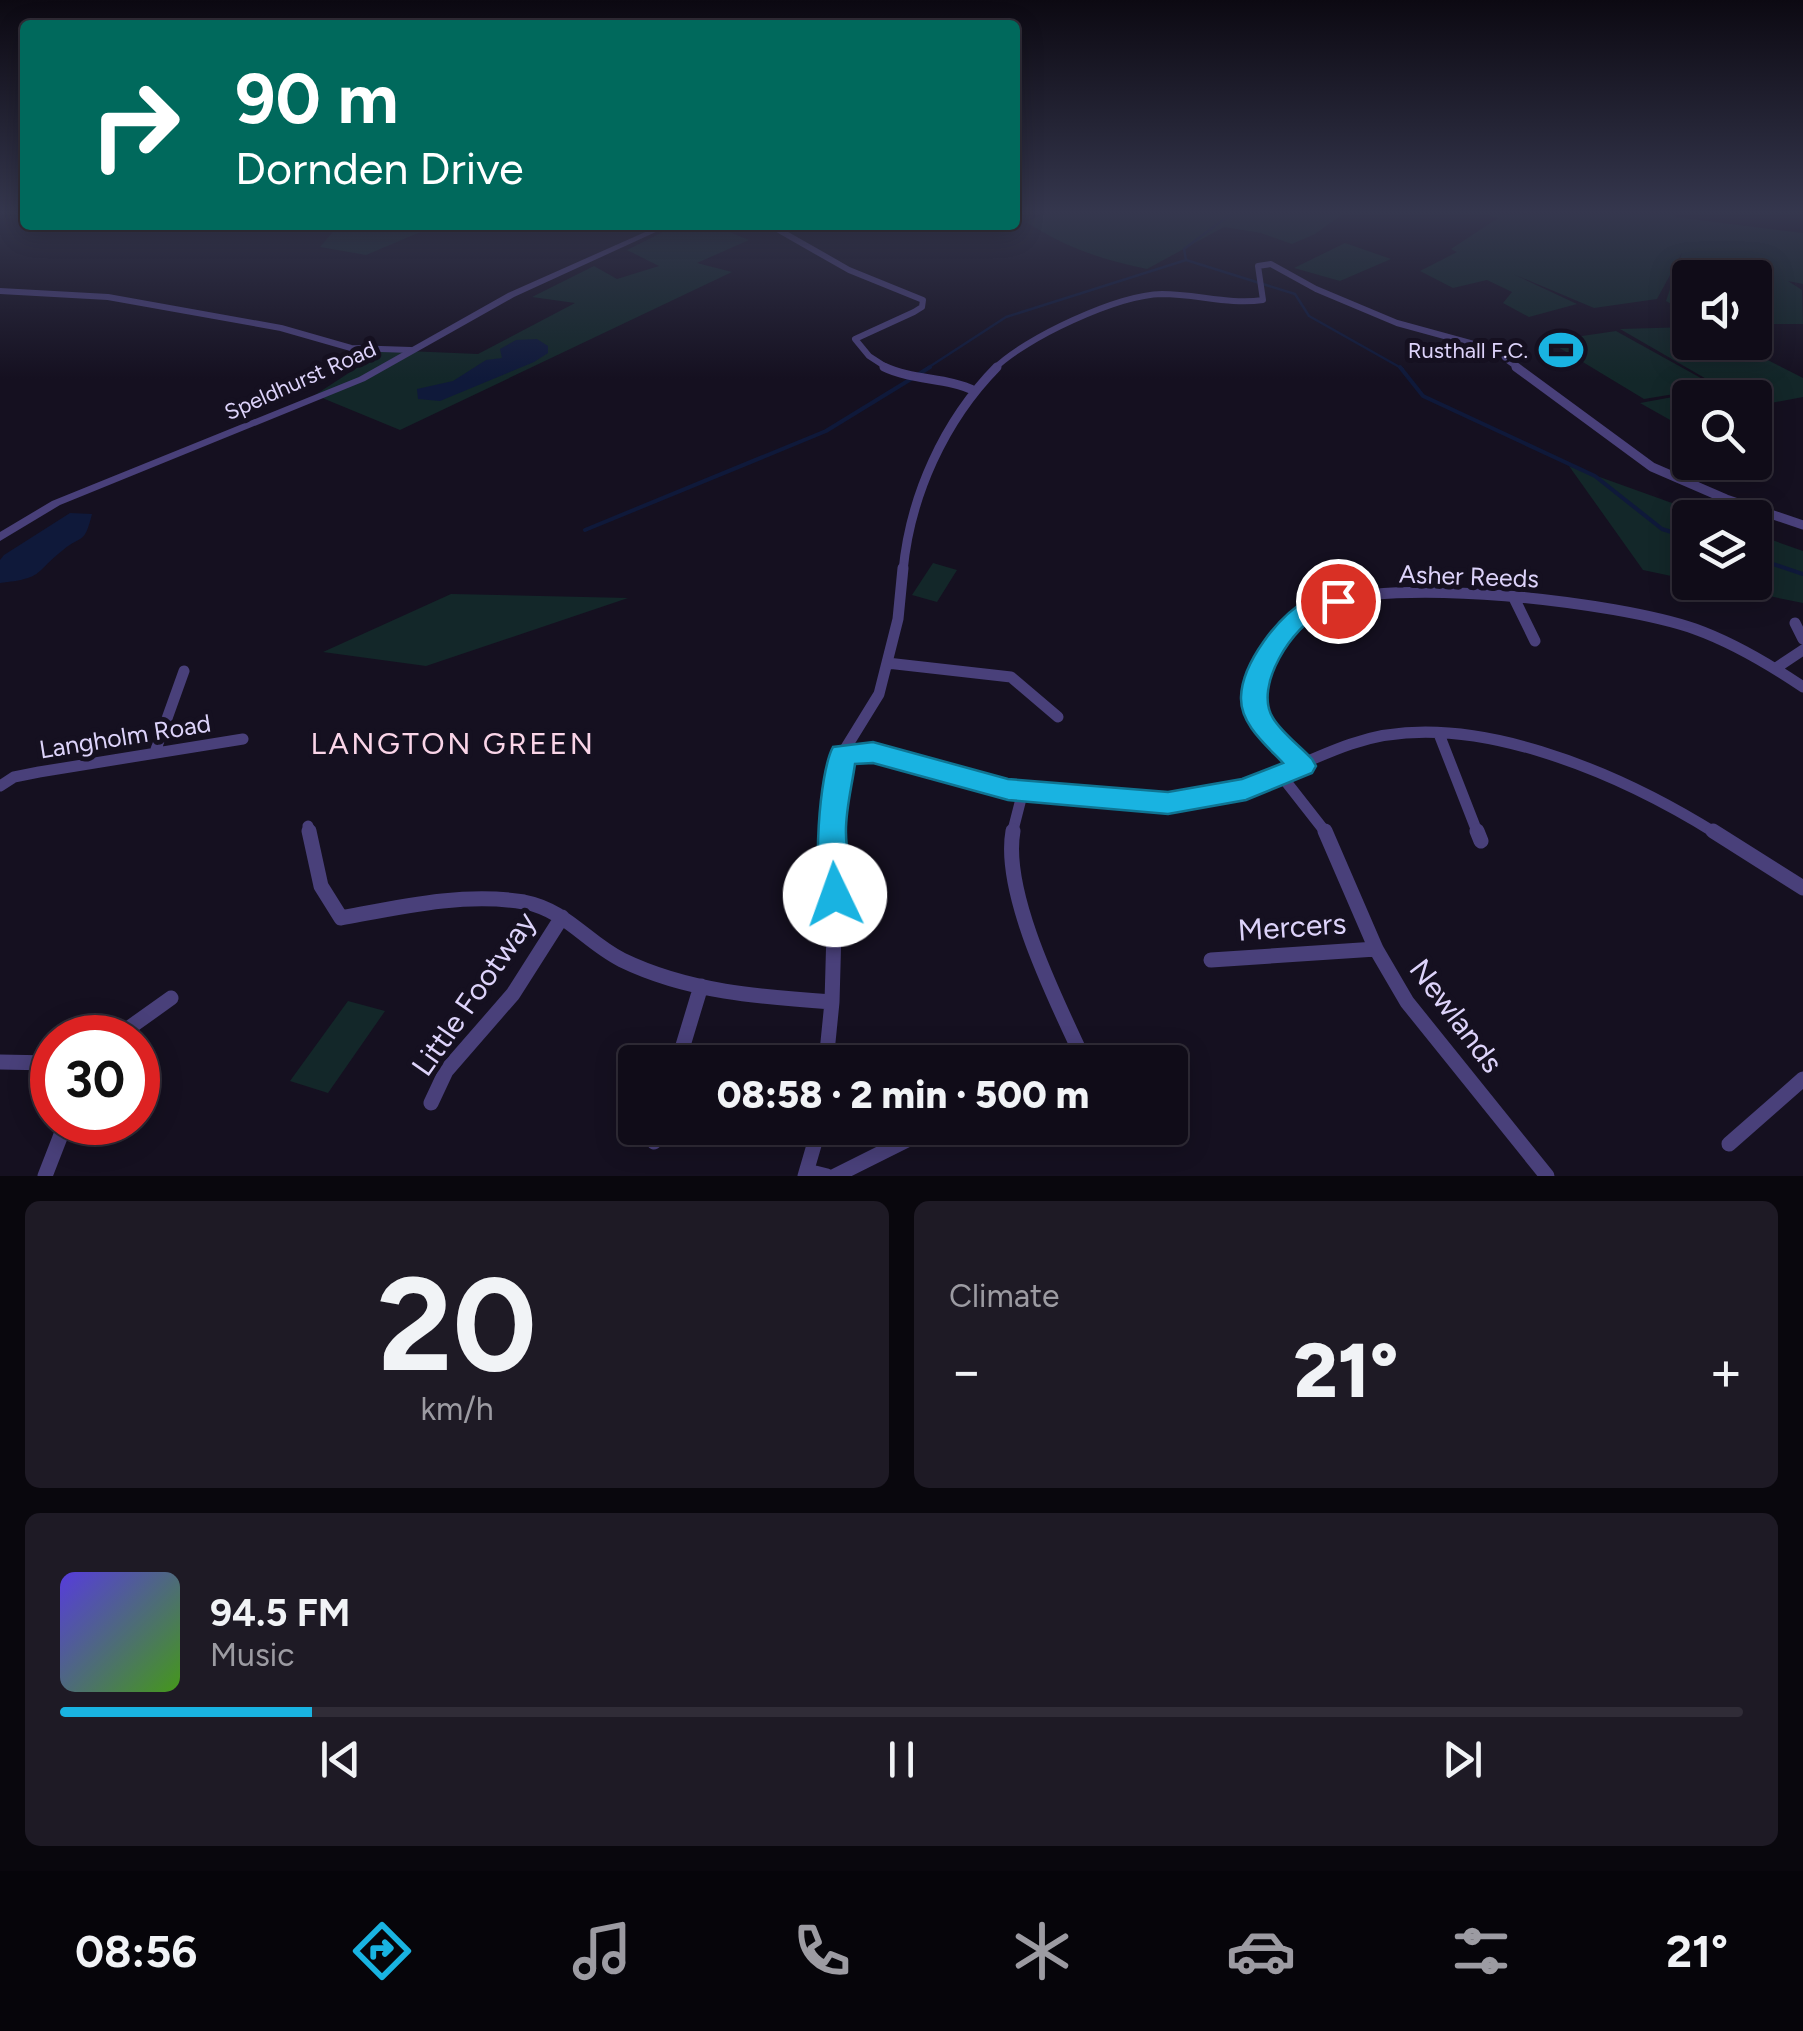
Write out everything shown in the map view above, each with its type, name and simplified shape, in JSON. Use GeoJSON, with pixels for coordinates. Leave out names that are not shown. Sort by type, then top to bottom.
{"type":"FeatureCollection","features":[{"type":"Feature","properties":{"kind":"street","name":"Speldhurst Road"},"geometry":{"type":"LineString","coordinates":[[0,537],[56,503],[345,386],[512,295],[570,269]]}},
{"type":"Feature","properties":{"kind":"street"},"geometry":{"type":"LineString","coordinates":[[847,269],[922,300],[922,307],[914,312],[859,334],[855,340],[861,350],[882,367],[927,381],[966,385],[974,391]]}},
{"type":"Feature","properties":{"kind":"street"},"geometry":{"type":"LineString","coordinates":[[828,1045],[836,860],[831,836],[842,754],[879,694],[898,619],[908,524],[942,441],[974,391],[1008,354],[1121,302],[1160,294],[1242,303],[1263,300],[1258,269]]}},
{"type":"Feature","properties":{"kind":"street"},"geometry":{"type":"LineString","coordinates":[[1281,269],[1316,289],[1397,323],[1492,349],[1652,467],[1726,500],[1803,525]]}},
{"type":"Feature","properties":{"kind":"street"},"geometry":{"type":"LineString","coordinates":[[0,291],[119,298],[281,328],[351,348],[411,350]]}},
{"type":"Feature","properties":{"kind":"street"},"geometry":{"type":"LineString","coordinates":[[387,352],[388,364]]}},
{"type":"Feature","properties":{"kind":"street","name":"Asher Reeds"},"geometry":{"type":"LineString","coordinates":[[1302,766],[1261,722],[1254,698],[1263,665],[1282,634],[1315,606],[1361,596],[1434,593],[1606,608],[1674,622],[1746,650],[1803,687]]}},
{"type":"Feature","properties":{"kind":"street"},"geometry":{"type":"LineString","coordinates":[[1514,598],[1535,642]]}},
{"type":"Feature","properties":{"kind":"street"},"geometry":{"type":"LineString","coordinates":[[1795,623],[1803,639]]}},
{"type":"Feature","properties":{"kind":"street"},"geometry":{"type":"LineString","coordinates":[[1776,668],[1803,650]]}},
{"type":"Feature","properties":{"kind":"street"},"geometry":{"type":"LineString","coordinates":[[887,663],[1011,677],[1058,716]]}},
{"type":"Feature","properties":{"kind":"street"},"geometry":{"type":"LineString","coordinates":[[155,752],[184,671]]}},
{"type":"Feature","properties":{"kind":"street"},"geometry":{"type":"LineString","coordinates":[[842,754],[873,752],[934,772],[1023,791],[1168,803],[1246,789],[1352,743],[1386,735],[1439,734],[1537,750],[1608,773],[1703,824],[1803,888]]}},
{"type":"Feature","properties":{"kind":"street"},"geometry":{"type":"LineString","coordinates":[[1439,734],[1481,841]]}},
{"type":"Feature","properties":{"kind":"street","name":"Langholm Road"},"geometry":{"type":"LineString","coordinates":[[0,786],[14,778],[243,739]]}},
{"type":"Feature","properties":{"kind":"street","name":"Langholm Road"},"geometry":{"type":"LineString","coordinates":[[0,768],[14,778]]}},
{"type":"Feature","properties":{"kind":"street","name":"Newlands"},"geometry":{"type":"LineString","coordinates":[[1280,774],[1320,820],[1336,849],[1376,949],[1406,1002],[1546,1176]]}},
{"type":"Feature","properties":{"kind":"street"},"geometry":{"type":"LineString","coordinates":[[1023,791],[1011,838],[1021,910],[1046,979],[1078,1045]]}},
{"type":"Feature","properties":{"kind":"street"},"geometry":{"type":"LineString","coordinates":[[308,826],[321,886],[341,918],[450,900],[547,908],[616,957],[701,986],[744,996],[832,1002]]}},
{"type":"Feature","properties":{"kind":"street","name":"Little Footway"},"geometry":{"type":"LineString","coordinates":[[431,1103],[446,1071],[513,994],[562,917]]}},
{"type":"Feature","properties":{"kind":"street","name":"Mercers"},"geometry":{"type":"LineString","coordinates":[[1211,960],[1376,949]]}},
{"type":"Feature","properties":{"kind":"street"},"geometry":{"type":"LineString","coordinates":[[683,1045],[701,986]]}},
{"type":"Feature","properties":{"kind":"street"},"geometry":{"type":"LineString","coordinates":[[147,1015],[171,998]]}},
{"type":"Feature","properties":{"kind":"street"},"geometry":{"type":"LineString","coordinates":[[0,1062],[30,1062]]}},
{"type":"Feature","properties":{"kind":"street"},"geometry":{"type":"LineString","coordinates":[[1730,1144],[1803,1079]]}},
{"type":"Feature","properties":{"kind":"street"},"geometry":{"type":"LineString","coordinates":[[45,1176],[57,1145]]}},
{"type":"Feature","properties":{"kind":"street"},"geometry":{"type":"LineString","coordinates":[[814,1145],[806,1174],[828,1176]]}},
{"type":"Feature","properties":{"kind":"street"},"geometry":{"type":"LineString","coordinates":[[835,1176],[897,1145]]}},
{"type":"Feature","properties":{"kind":"green space"},"geometry":{"type":"Polygon","coordinates":[[[588,269],[599,269],[617,279],[650,269],[732,272],[400,430],[315,395],[384,350],[478,354],[575,303],[532,297],[588,269]]]}},
{"type":"Feature","properties":{"kind":"green space"},"geometry":{"type":"Polygon","coordinates":[[[1297,269],[1368,269],[1340,281],[1297,269]]]}},
{"type":"Feature","properties":{"kind":"green space"},"geometry":{"type":"Polygon","coordinates":[[[1672,269],[1657,299],[1594,308],[1513,274],[1577,304],[1529,317],[1503,303],[1512,292],[1487,280],[1453,288],[1420,271],[1672,269]]]}},
{"type":"Feature","properties":{"kind":"green space"},"geometry":{"type":"Polygon","coordinates":[[[1772,269],[1803,269],[1803,284],[1788,281],[1802,290],[1803,324],[1772,324],[1772,269]]]}},
{"type":"Feature","properties":{"kind":"green space"},"geometry":{"type":"Polygon","coordinates":[[[1672,283],[1672,304],[1666,301],[1672,283]]]}},
{"type":"Feature","properties":{"kind":"green space"},"geometry":{"type":"Polygon","coordinates":[[[1672,328],[1672,359],[1620,329],[1672,328]]]}},
{"type":"Feature","properties":{"kind":"green space"},"geometry":{"type":"Polygon","coordinates":[[[1616,331],[1704,380],[1672,380],[1672,394],[1644,399],[1548,341],[1616,331]]]}},
{"type":"Feature","properties":{"kind":"green space"},"geometry":{"type":"Polygon","coordinates":[[[1674,360],[1768,360],[1803,378],[1803,397],[1772,403],[1772,380],[1708,380],[1674,360]]]}},
{"type":"Feature","properties":{"kind":"green space"},"geometry":{"type":"Polygon","coordinates":[[[1672,397],[1672,421],[1640,403],[1672,397]]]}},
{"type":"Feature","properties":{"kind":"green space"},"geometry":{"type":"Polygon","coordinates":[[[1569,466],[1672,503],[1672,576],[1643,570],[1569,466]]]}},
{"type":"Feature","properties":{"kind":"green space"},"geometry":{"type":"Polygon","coordinates":[[[1772,540],[1803,551],[1803,603],[1772,597],[1772,540]]]}},
{"type":"Feature","properties":{"kind":"green space"},"geometry":{"type":"Polygon","coordinates":[[[933,563],[957,570],[937,602],[912,595],[933,563]]]}},
{"type":"Feature","properties":{"kind":"green space"},"geometry":{"type":"Polygon","coordinates":[[[451,594],[628,598],[426,666],[323,652],[451,594]]]}},
{"type":"Feature","properties":{"kind":"green space"},"geometry":{"type":"Polygon","coordinates":[[[348,1001],[385,1011],[328,1093],[290,1081],[348,1001]]]}},
{"type":"Feature","properties":{"kind":"water"},"geometry":{"type":"Polygon","coordinates":[[[537,339],[548,346],[548,353],[534,362],[440,401],[418,399],[417,389],[453,381],[486,360],[502,358],[500,349],[516,340],[537,339]]]}},
{"type":"Feature","properties":{"kind":"water"},"geometry":{"type":"Polygon","coordinates":[[[70,513],[92,514],[82,538],[31,577],[0,583],[0,560],[4,555],[70,513]]]}},
{"type":"Feature","properties":{"kind":"waterway"},"geometry":{"type":"LineString","coordinates":[[926,369],[1006,317],[1158,269]]}},
{"type":"Feature","properties":{"kind":"waterway"},"geometry":{"type":"LineString","coordinates":[[1214,269],[1295,294],[1309,316],[1400,368]]}},
{"type":"Feature","properties":{"kind":"waterway"},"geometry":{"type":"LineString","coordinates":[[919,374],[930,367]]}},
{"type":"Feature","properties":{"kind":"waterway"},"geometry":{"type":"LineString","coordinates":[[1400,368],[1423,396],[1595,476],[1662,529],[1672,532]]}},
{"type":"Feature","properties":{"kind":"waterway"},"geometry":{"type":"LineString","coordinates":[[585,530],[826,431],[911,379]]}},
{"type":"Feature","properties":{"kind":"waterway"},"geometry":{"type":"LineString","coordinates":[[1772,564],[1803,574]]}},
{"type":"Feature","properties":{"kind":"place","name":"Rusthall F.C."},"geometry":{"type":"Point","coordinates":[1561,350]}},
{"type":"Feature","properties":{"kind":"district","name":"LANGTON GREEN"},"geometry":{"type":"Point","coordinates":[453,744]}},
{"type":"Feature","properties":{"kind":"route"},"geometry":{"type":"LineString","coordinates":[[835,895],[836,860],[831,836],[842,754],[873,752],[1008,790],[1168,803],[1246,789],[1302,766],[1261,722],[1254,698],[1263,665],[1282,634],[1315,606],[1338,601]]}}]}
